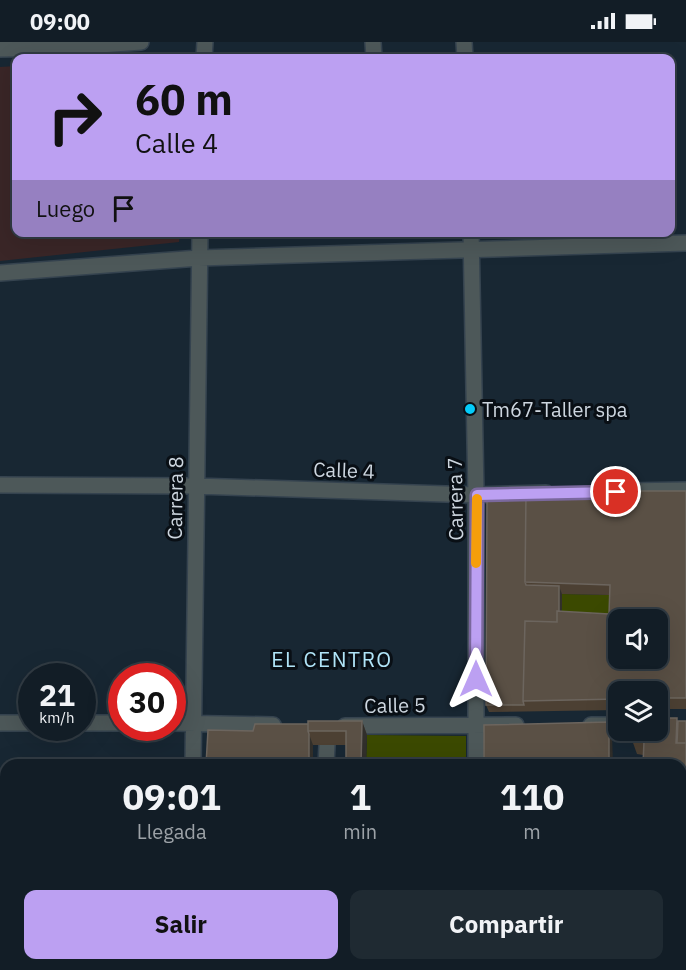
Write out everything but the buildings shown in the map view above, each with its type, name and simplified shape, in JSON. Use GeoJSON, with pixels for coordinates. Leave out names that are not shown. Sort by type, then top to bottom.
{"type":"FeatureCollection","features":[{"type":"Feature","properties":{"kind":"street"},"geometry":{"type":"LineString","coordinates":[[0,49],[141,42]]}},
{"type":"Feature","properties":{"kind":"street","name":"Carrera 8"},"geometry":{"type":"LineString","coordinates":[[193,759],[200,237]]}},
{"type":"Feature","properties":{"kind":"street","name":"Carrera 7"},"geometry":{"type":"LineString","coordinates":[[471,237],[477,495],[476,759]]}},
{"type":"Feature","properties":{"kind":"street"},"geometry":{"type":"LineString","coordinates":[[0,273],[199,258],[686,243]]}},
{"type":"Feature","properties":{"kind":"street","name":"Calle 4"},"geometry":{"type":"LineString","coordinates":[[0,485],[196,486],[477,495],[558,493]]}},
{"type":"Feature","properties":{"kind":"street"},"geometry":{"type":"LineString","coordinates":[[616,492],[686,490]]}},
{"type":"Feature","properties":{"kind":"street"},"geometry":{"type":"LineString","coordinates":[[0,723],[18,723]]}},
{"type":"Feature","properties":{"kind":"street"},"geometry":{"type":"LineString","coordinates":[[186,723],[283,725]]}},
{"type":"Feature","properties":{"kind":"street","name":"Calle 5"},"geometry":{"type":"LineString","coordinates":[[326,759],[327,735],[476,725],[536,725]]}},
{"type":"Feature","properties":{"kind":"street"},"geometry":{"type":"LineString","coordinates":[[571,725],[608,725]]}},
{"type":"Feature","properties":{"kind":"shaded area"},"geometry":{"type":"Polygon","coordinates":[[[12,66],[12,237],[180,237],[179,242],[0,261],[0,67],[12,66]]]}},
{"type":"Feature","properties":{"kind":"green space"},"geometry":{"type":"Polygon","coordinates":[[[562,594],[614,595],[614,609],[608,609],[608,624],[561,622],[562,594]]]}},
{"type":"Feature","properties":{"kind":"green space"},"geometry":{"type":"Polygon","coordinates":[[[367,735],[466,736],[466,759],[366,759],[367,735]]]}},
{"type":"Feature","properties":{"kind":"slow traffic"},"geometry":{"type":"LineString","coordinates":[[476,563],[477,499]]}},
{"type":"Feature","properties":{"kind":"place","name":"Tm67-Taller spa"},"geometry":{"type":"Point","coordinates":[470,409]}},
{"type":"Feature","properties":{"kind":"district","name":"EL CENTRO"},"geometry":{"type":"Point","coordinates":[332,659]}},
{"type":"Feature","properties":{"kind":"route"},"geometry":{"type":"LineString","coordinates":[[476,679],[477,495],[616,492]]}}]}
